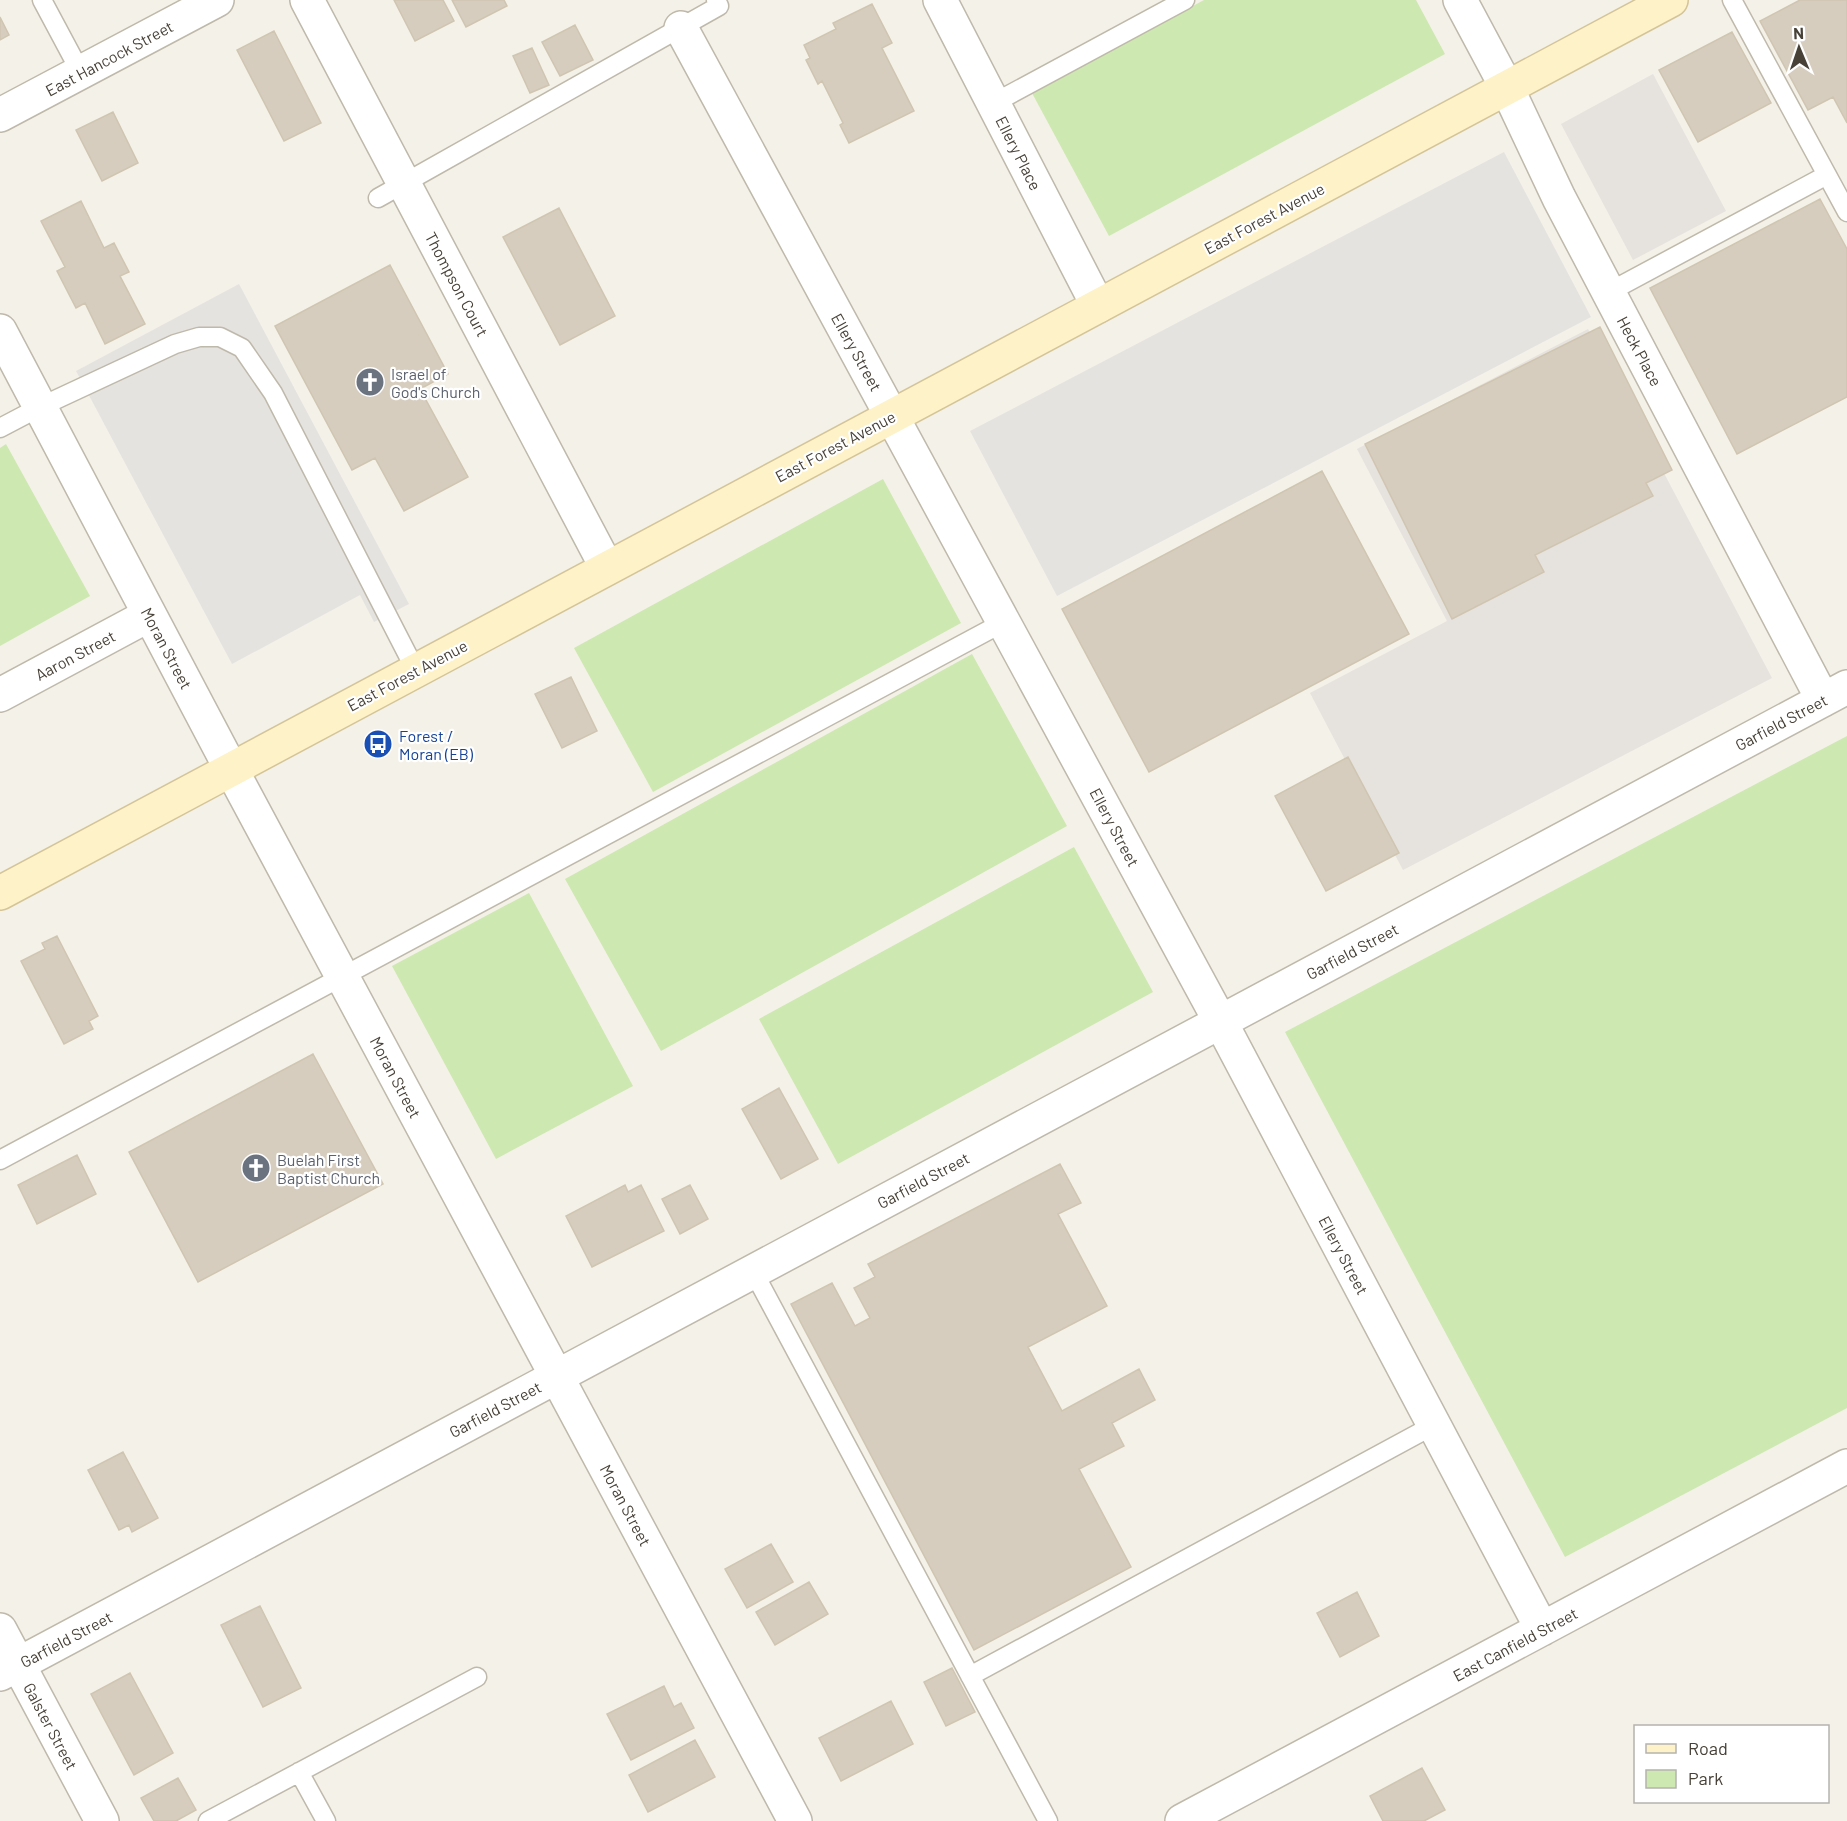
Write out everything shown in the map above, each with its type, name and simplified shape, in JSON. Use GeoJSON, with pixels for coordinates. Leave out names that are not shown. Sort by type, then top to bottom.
{"type":"FeatureCollection","features":[{"type":"Feature","properties":{"kind":"main road","name":"East Forest Avenue"},"geometry":{"type":"LineString","coordinates":[[0,893],[1671,0]]}},
{"type":"Feature","properties":{"kind":"street","name":"East Hancock Street"},"geometry":{"type":"LineString","coordinates":[[0,115],[217,0]]}},
{"type":"Feature","properties":{"kind":"street","name":"Thompson Court"},"geometry":{"type":"LineString","coordinates":[[307,0],[391,191],[607,568]]}},
{"type":"Feature","properties":{"kind":"street","name":"Ellery Place"},"geometry":{"type":"LineString","coordinates":[[940,0],[1098,306]]}},
{"type":"Feature","properties":{"kind":"street","name":"Heck Place"},"geometry":{"type":"LineString","coordinates":[[1460,0],[1507,88],[1559,198],[1609,292],[1835,693]]}},
{"type":"Feature","properties":{"kind":"street","name":"Ellery Street"},"geometry":{"type":"LineString","coordinates":[[681,28],[1220,1022],[1542,1629]]}},
{"type":"Feature","properties":{"kind":"street","name":"Moran Street"},"geometry":{"type":"LineString","coordinates":[[0,331],[231,769],[795,1821]]}},
{"type":"Feature","properties":{"kind":"street","name":"Aaron Street"},"geometry":{"type":"LineString","coordinates":[[0,695],[149,615]]}},
{"type":"Feature","properties":{"kind":"street","name":"Garfield Street"},"geometry":{"type":"LineString","coordinates":[[9,1669],[1835,693]]}},
{"type":"Feature","properties":{"kind":"street","name":"East Canfield Street"},"geometry":{"type":"LineString","coordinates":[[1182,1821],[1847,1466]]}},
{"type":"Feature","properties":{"kind":"street","name":"Galster Street"},"geometry":{"type":"LineString","coordinates":[[0,1630],[9,1669],[102,1821]]}},
{"type":"Feature","properties":{"kind":"lane"},"geometry":{"type":"LineString","coordinates":[[42,0],[81,73]]}},
{"type":"Feature","properties":{"kind":"lane"},"geometry":{"type":"LineString","coordinates":[[391,191],[719,6],[716,0]]}},
{"type":"Feature","properties":{"kind":"lane"},"geometry":{"type":"LineString","coordinates":[[994,103],[1185,0]]}},
{"type":"Feature","properties":{"kind":"lane"},"geometry":{"type":"LineString","coordinates":[[1732,0],[1847,212]]}},
{"type":"Feature","properties":{"kind":"lane"},"geometry":{"type":"LineString","coordinates":[[1609,292],[1827,175]]}},
{"type":"Feature","properties":{"kind":"lane"},"geometry":{"type":"LineString","coordinates":[[0,428],[175,344],[199,337],[220,337],[242,348],[273,393],[416,671]]}},
{"type":"Feature","properties":{"kind":"lane"},"geometry":{"type":"LineString","coordinates":[[0,1160],[1004,622]]}},
{"type":"Feature","properties":{"kind":"lane"},"geometry":{"type":"LineString","coordinates":[[753,1271],[1048,1821]]}},
{"type":"Feature","properties":{"kind":"lane"},"geometry":{"type":"LineString","coordinates":[[970,1676],[1434,1425]]}},
{"type":"Feature","properties":{"kind":"lane"},"geometry":{"type":"LineString","coordinates":[[208,1821],[477,1677]]}},
{"type":"Feature","properties":{"kind":"lane"},"geometry":{"type":"LineString","coordinates":[[299,1772],[326,1821]]}},
{"type":"Feature","properties":{"kind":"shaded area"},"geometry":{"type":"Polygon","coordinates":[[[1653,74],[1726,211],[1633,260],[1561,124],[1653,74]]]}},
{"type":"Feature","properties":{"kind":"shaded area"},"geometry":{"type":"Polygon","coordinates":[[[1504,152],[1591,317],[1057,596],[970,431],[1504,152]]]}},
{"type":"Feature","properties":{"kind":"shaded area"},"geometry":{"type":"Polygon","coordinates":[[[239,284],[409,604],[374,622],[360,595],[232,664],[76,371],[239,284]]]}},
{"type":"Feature","properties":{"kind":"shaded area"},"geometry":{"type":"Polygon","coordinates":[[[1588,329],[1772,678],[1403,870],[1310,693],[1447,621],[1357,449],[1588,329]]]}},
{"type":"Feature","properties":{"kind":"green space"},"geometry":{"type":"Polygon","coordinates":[[[1204,0],[1416,0],[1445,54],[1109,236],[1032,93],[1204,0]]]}},
{"type":"Feature","properties":{"kind":"green space"},"geometry":{"type":"Polygon","coordinates":[[[6,444],[90,596],[0,646],[0,448],[6,444]]]}},
{"type":"Feature","properties":{"kind":"green space"},"geometry":{"type":"Polygon","coordinates":[[[883,479],[961,623],[653,792],[574,648],[883,479]]]}},
{"type":"Feature","properties":{"kind":"green space"},"geometry":{"type":"Polygon","coordinates":[[[972,654],[1067,826],[661,1051],[565,879],[972,654]]]}},
{"type":"Feature","properties":{"kind":"green space"},"geometry":{"type":"Polygon","coordinates":[[[1847,736],[1847,1408],[1565,1557],[1285,1032],[1847,736]]]}},
{"type":"Feature","properties":{"kind":"green space"},"geometry":{"type":"Polygon","coordinates":[[[1074,847],[1153,992],[838,1164],[759,1019],[1074,847]]]}},
{"type":"Feature","properties":{"kind":"green space"},"geometry":{"type":"Polygon","coordinates":[[[529,893],[633,1086],[496,1159],[392,966],[529,893]]]}},
{"type":"Feature","properties":{"kind":"building"},"geometry":{"type":"Polygon","coordinates":[[[394,0],[443,0],[454,21],[415,41],[394,0]]]}},
{"type":"Feature","properties":{"kind":"building"},"geometry":{"type":"Polygon","coordinates":[[[452,0],[504,0],[507,6],[466,27],[452,0]]]}},
{"type":"Feature","properties":{"kind":"building"},"geometry":{"type":"Polygon","coordinates":[[[1800,0],[1847,0],[1847,123],[1833,97],[1808,110],[1760,21],[1800,0]]]}},
{"type":"Feature","properties":{"kind":"building"},"geometry":{"type":"Polygon","coordinates":[[[872,4],[892,43],[882,48],[914,111],[849,143],[840,125],[843,123],[822,81],[818,84],[806,60],[810,58],[804,45],[836,29],[833,23],[872,4]]]}},
{"type":"Feature","properties":{"kind":"building"},"geometry":{"type":"Polygon","coordinates":[[[0,17],[9,35],[0,40],[0,17]]]}},
{"type":"Feature","properties":{"kind":"building"},"geometry":{"type":"Polygon","coordinates":[[[575,25],[593,60],[560,76],[542,42],[575,25]]]}},
{"type":"Feature","properties":{"kind":"building"},"geometry":{"type":"Polygon","coordinates":[[[274,31],[321,123],[284,141],[237,50],[274,31]]]}},
{"type":"Feature","properties":{"kind":"building"},"geometry":{"type":"Polygon","coordinates":[[[1732,32],[1771,103],[1698,142],[1659,70],[1732,32]]]}},
{"type":"Feature","properties":{"kind":"building"},"geometry":{"type":"Polygon","coordinates":[[[532,48],[549,85],[530,93],[513,56],[532,48]]]}},
{"type":"Feature","properties":{"kind":"building"},"geometry":{"type":"Polygon","coordinates":[[[113,112],[138,163],[102,181],[76,130],[113,112]]]}},
{"type":"Feature","properties":{"kind":"building"},"geometry":{"type":"Polygon","coordinates":[[[1820,199],[1847,249],[1847,397],[1737,454],[1650,288],[1820,199]]]}},
{"type":"Feature","properties":{"kind":"building"},"geometry":{"type":"Polygon","coordinates":[[[81,201],[104,248],[114,243],[129,272],[120,276],[145,324],[105,344],[85,303],[76,308],[57,271],[65,267],[41,221],[81,201]]]}},
{"type":"Feature","properties":{"kind":"building"},"geometry":{"type":"Polygon","coordinates":[[[559,208],[615,316],[560,345],[503,237],[559,208]]]}},
{"type":"Feature","properties":{"kind":"building","name":"Israel of God's Church"},"geometry":{"type":"Polygon","coordinates":[[[390,265],[448,374],[420,389],[468,477],[404,511],[375,458],[352,470],[275,326],[390,265]]]}},
{"type":"Feature","properties":{"kind":"building"},"geometry":{"type":"Polygon","coordinates":[[[1600,327],[1672,470],[1646,483],[1653,496],[1535,555],[1544,572],[1452,619],[1365,444],[1600,327]]]}},
{"type":"Feature","properties":{"kind":"building"},"geometry":{"type":"Polygon","coordinates":[[[1322,471],[1409,634],[1149,772],[1062,609],[1322,471]]]}},
{"type":"Feature","properties":{"kind":"building"},"geometry":{"type":"Polygon","coordinates":[[[571,677],[597,731],[562,748],[535,694],[571,677]]]}},
{"type":"Feature","properties":{"kind":"building"},"geometry":{"type":"Polygon","coordinates":[[[1348,757],[1399,853],[1326,891],[1275,796],[1348,757]]]}},
{"type":"Feature","properties":{"kind":"building"},"geometry":{"type":"Polygon","coordinates":[[[57,936],[98,1016],[89,1021],[93,1029],[64,1044],[21,961],[45,949],[42,943],[57,936]]]}},
{"type":"Feature","properties":{"kind":"building","name":"Buelah First Baptist Church"},"geometry":{"type":"Polygon","coordinates":[[[313,1054],[383,1184],[198,1282],[129,1152],[313,1054]]]}},
{"type":"Feature","properties":{"kind":"building"},"geometry":{"type":"Polygon","coordinates":[[[779,1088],[818,1159],[781,1179],[742,1109],[779,1088]]]}},
{"type":"Feature","properties":{"kind":"building"},"geometry":{"type":"Polygon","coordinates":[[[77,1155],[96,1194],[37,1224],[18,1185],[77,1155]]]}},
{"type":"Feature","properties":{"kind":"building"},"geometry":{"type":"Polygon","coordinates":[[[1060,1164],[1081,1203],[1058,1214],[1107,1306],[1028,1347],[1062,1411],[1139,1369],[1155,1400],[1112,1423],[1124,1446],[1079,1469],[1131,1567],[974,1650],[791,1304],[832,1283],[855,1326],[870,1318],[854,1288],[875,1277],[868,1264],[1060,1164]]]}},
{"type":"Feature","properties":{"kind":"building"},"geometry":{"type":"Polygon","coordinates":[[[625,1185],[628,1192],[641,1185],[664,1231],[592,1267],[566,1216],[625,1185]]]}},
{"type":"Feature","properties":{"kind":"building"},"geometry":{"type":"Polygon","coordinates":[[[690,1185],[708,1219],[680,1234],[662,1199],[690,1185]]]}},
{"type":"Feature","properties":{"kind":"building"},"geometry":{"type":"Polygon","coordinates":[[[123,1452],[158,1518],[132,1532],[129,1525],[119,1530],[88,1470],[123,1452]]]}},
{"type":"Feature","properties":{"kind":"building"},"geometry":{"type":"Polygon","coordinates":[[[771,1544],[793,1582],[747,1608],[725,1569],[771,1544]]]}},
{"type":"Feature","properties":{"kind":"building"},"geometry":{"type":"Polygon","coordinates":[[[809,1582],[828,1614],[775,1645],[756,1612],[809,1582]]]}},
{"type":"Feature","properties":{"kind":"building"},"geometry":{"type":"Polygon","coordinates":[[[1357,1592],[1379,1636],[1340,1657],[1317,1613],[1357,1592]]]}},
{"type":"Feature","properties":{"kind":"building"},"geometry":{"type":"Polygon","coordinates":[[[260,1606],[301,1688],[263,1707],[221,1625],[260,1606]]]}},
{"type":"Feature","properties":{"kind":"building"},"geometry":{"type":"Polygon","coordinates":[[[952,1668],[975,1712],[946,1726],[924,1682],[952,1668]]]}},
{"type":"Feature","properties":{"kind":"building"},"geometry":{"type":"Polygon","coordinates":[[[130,1673],[173,1753],[134,1775],[91,1694],[130,1673]]]}},
{"type":"Feature","properties":{"kind":"building"},"geometry":{"type":"Polygon","coordinates":[[[664,1686],[674,1707],[681,1703],[694,1728],[631,1760],[607,1714],[664,1686]]]}},
{"type":"Feature","properties":{"kind":"building"},"geometry":{"type":"Polygon","coordinates":[[[891,1701],[913,1744],[841,1781],[819,1738],[891,1701]]]}},
{"type":"Feature","properties":{"kind":"building"},"geometry":{"type":"Polygon","coordinates":[[[695,1740],[715,1777],[648,1812],[629,1775],[695,1740]]]}},
{"type":"Feature","properties":{"kind":"building"},"geometry":{"type":"Polygon","coordinates":[[[1422,1768],[1445,1810],[1424,1821],[1383,1821],[1370,1796],[1422,1768]]]}},
{"type":"Feature","properties":{"kind":"building"},"geometry":{"type":"Polygon","coordinates":[[[178,1778],[196,1810],[176,1821],[154,1821],[141,1798],[178,1778]]]}},
{"type":"Feature","properties":{"kind":"place","name":"Israel of God's Church"},"geometry":{"type":"Point","coordinates":[370,382]}},
{"type":"Feature","properties":{"kind":"place","name":"Forest / Moran (EB)"},"geometry":{"type":"Point","coordinates":[378,744]}},
{"type":"Feature","properties":{"kind":"place","name":"Buelah First Baptist Church"},"geometry":{"type":"Point","coordinates":[256,1168]}}]}
